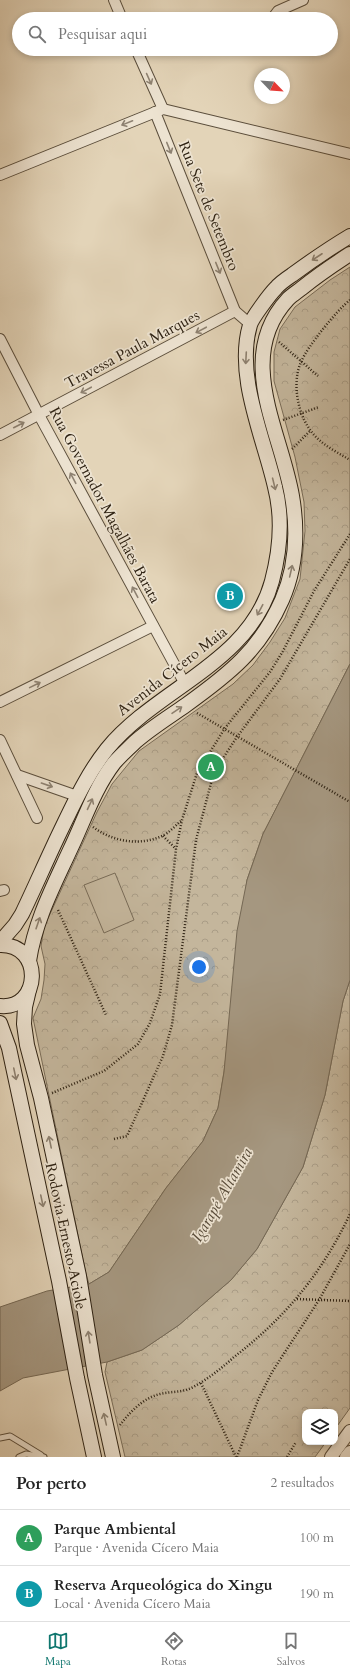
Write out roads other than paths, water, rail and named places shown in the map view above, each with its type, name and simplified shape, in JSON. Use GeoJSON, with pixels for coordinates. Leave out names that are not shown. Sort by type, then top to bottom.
{"type":"FeatureCollection","features":[{"type":"Feature","properties":{"kind":"main road","name":"Avenida Cícero Maia"},"geometry":{"type":"LineString","coordinates":[[0,942],[15,925],[22,914],[77,796],[94,767],[122,733],[140,716],[230,650],[255,621],[264,604],[272,582],[278,555],[280,530],[276,488],[249,394],[246,368],[250,324],[276,287],[314,258],[350,236]]}},
{"type":"Feature","properties":{"kind":"main road"},"geometry":{"type":"LineString","coordinates":[[29,961],[32,941],[50,894],[93,799],[114,763],[153,727],[185,706],[245,659],[267,631],[283,598],[292,570],[295,526],[292,496],[272,424],[262,371],[263,347],[267,333],[288,299],[321,273],[350,254]]}},
{"type":"Feature","properties":{"kind":"main road"},"geometry":{"type":"LineString","coordinates":[[0,945],[15,948],[23,953],[29,961]]}},
{"type":"Feature","properties":{"kind":"main road","name":"Rodovia Ernesto Aciole"},"geometry":{"type":"LineString","coordinates":[[29,961],[33,970],[33,981],[25,1006],[24,1024],[27,1045],[41,1098],[79,1276],[95,1375],[113,1457]]}},
{"type":"Feature","properties":{"kind":"main road"},"geometry":{"type":"LineString","coordinates":[[0,1006],[15,1004],[23,999],[29,990]]}},
{"type":"Feature","properties":{"kind":"main road","name":"Rodovia Ernesto Aciole"},"geometry":{"type":"LineString","coordinates":[[0,1023],[9,1048],[59,1281],[77,1378],[94,1457]]}},
{"type":"Feature","properties":{"kind":"street"},"geometry":{"type":"LineString","coordinates":[[114,0],[119,12]]}},
{"type":"Feature","properties":{"kind":"street"},"geometry":{"type":"LineString","coordinates":[[277,12],[302,0]]}},
{"type":"Feature","properties":{"kind":"street","name":"Rua Sete de Setembro"},"geometry":{"type":"LineString","coordinates":[[139,56],[235,312]]}},
{"type":"Feature","properties":{"kind":"street"},"geometry":{"type":"LineString","coordinates":[[0,175],[159,110],[350,154]]}},
{"type":"Feature","properties":{"kind":"street"},"geometry":{"type":"LineString","coordinates":[[235,312],[250,324]]}},
{"type":"Feature","properties":{"kind":"street","name":"Travessa Paula Marques"},"geometry":{"type":"LineString","coordinates":[[0,435],[235,312]]}},
{"type":"Feature","properties":{"kind":"street","name":"Rua Governador Magalhães Barata"},"geometry":{"type":"LineString","coordinates":[[0,339],[39,415],[185,684]]}},
{"type":"Feature","properties":{"kind":"street"},"geometry":{"type":"LineString","coordinates":[[0,702],[153,626]]}},
{"type":"Feature","properties":{"kind":"street"},"geometry":{"type":"LineString","coordinates":[[0,740],[37,818]]}},
{"type":"Feature","properties":{"kind":"street"},"geometry":{"type":"LineString","coordinates":[[17,775],[77,796]]}},
{"type":"Feature","properties":{"kind":"street"},"geometry":{"type":"LineString","coordinates":[[331,1457],[350,1431]]}},
{"type":"Feature","properties":{"kind":"street"},"geometry":{"type":"LineString","coordinates":[[346,1457],[350,1452]]}},
{"type":"Feature","properties":{"kind":"lane"},"geometry":{"type":"LineString","coordinates":[[0,1438],[10,1436],[42,1456]]}},
{"type":"Feature","properties":{"kind":"lane"},"geometry":{"type":"LineString","coordinates":[[19,1457],[26,1454],[42,1456]]}},
{"type":"Feature","properties":{"kind":"water","name":"Igarapé Altamira"},"geometry":{"type":"Polygon","coordinates":[[[350,664],[350,980],[343,1001],[325,1095],[303,1167],[257,1249],[231,1280],[179,1325],[142,1350],[107,1362],[23,1378],[0,1391],[0,1307],[47,1291],[89,1284],[109,1272],[166,1188],[203,1141],[218,1108],[224,1072],[237,931],[247,880],[263,834],[350,664]]]}},
{"type":"Feature","properties":{"kind":"place","name":"Reserva Arqueológica do Xingu"},"geometry":{"type":"Point","coordinates":[230,596]}},
{"type":"Feature","properties":{"kind":"place","name":"Parque Ambiental"},"geometry":{"type":"Point","coordinates":[211,767]}}]}
